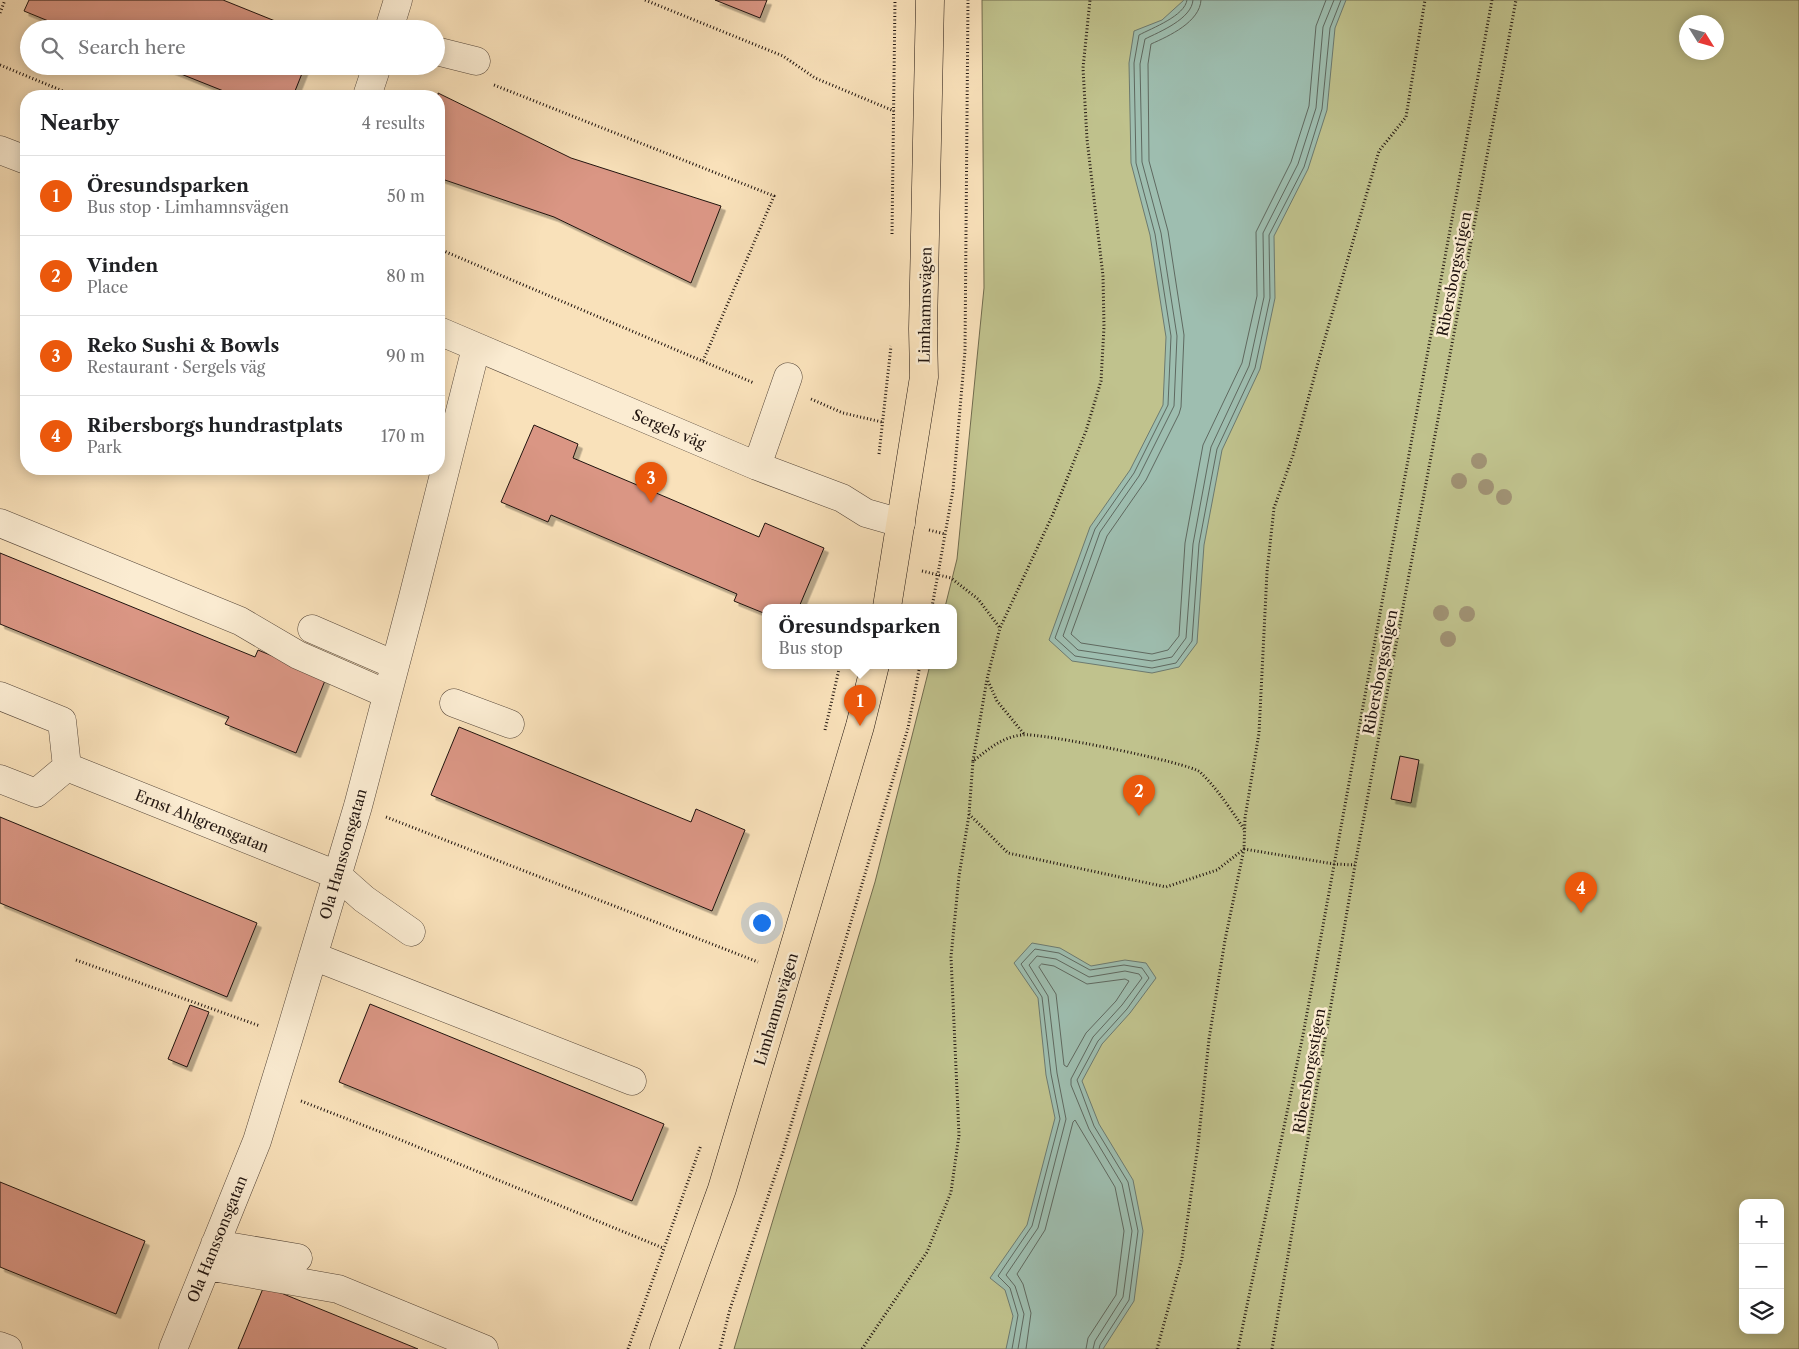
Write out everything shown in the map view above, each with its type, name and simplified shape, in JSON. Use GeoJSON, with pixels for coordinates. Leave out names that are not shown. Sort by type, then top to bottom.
{"type":"FeatureCollection","features":[{"type":"Feature","properties":{"kind":"main road","name":"Limhamnsvägen"},"geometry":{"type":"LineString","coordinates":[[888,604],[924,377],[930,0]]}},
{"type":"Feature","properties":{"kind":"main road","name":"Limhamnsvägen"},"geometry":{"type":"LineString","coordinates":[[664,1349],[722,1189],[860,726],[875,669]]}},
{"type":"Feature","properties":{"kind":"street"},"geometry":{"type":"LineString","coordinates":[[392,20],[398,0]]}},
{"type":"Feature","properties":{"kind":"street"},"geometry":{"type":"LineString","coordinates":[[445,53],[476,61]]}},
{"type":"Feature","properties":{"kind":"street"},"geometry":{"type":"LineString","coordinates":[[369,90],[374,75]]}},
{"type":"Feature","properties":{"kind":"street"},"geometry":{"type":"LineString","coordinates":[[0,150],[20,158]]}},
{"type":"Feature","properties":{"kind":"street","name":"Sergels väg"},"geometry":{"type":"LineString","coordinates":[[445,335],[757,466],[842,498],[866,513],[901,523]]}},
{"type":"Feature","properties":{"kind":"street","name":"Ola Hanssonsgatan"},"geometry":{"type":"LineString","coordinates":[[445,469],[476,348]]}},
{"type":"Feature","properties":{"kind":"street"},"geometry":{"type":"LineString","coordinates":[[757,466],[786,382]]}},
{"type":"Feature","properties":{"kind":"street","name":"Ola Hanssonsgatan"},"geometry":{"type":"LineString","coordinates":[[173,1349],[257,1141],[358,806],[444,475]]}},
{"type":"Feature","properties":{"kind":"street"},"geometry":{"type":"LineString","coordinates":[[0,523],[240,621],[298,655],[387,694]]}},
{"type":"Feature","properties":{"kind":"street"},"geometry":{"type":"LineString","coordinates":[[312,629],[395,665]]}},
{"type":"Feature","properties":{"kind":"street"},"geometry":{"type":"LineString","coordinates":[[0,696],[62,721],[67,767],[36,794],[0,779]]}},
{"type":"Feature","properties":{"kind":"street"},"geometry":{"type":"LineString","coordinates":[[454,703],[510,724]]}},
{"type":"Feature","properties":{"kind":"street","name":"Ernst Ahlgrensgatan"},"geometry":{"type":"LineString","coordinates":[[67,767],[338,875]]}},
{"type":"Feature","properties":{"kind":"street"},"geometry":{"type":"LineString","coordinates":[[338,875],[364,899],[411,932]]}},
{"type":"Feature","properties":{"kind":"street"},"geometry":{"type":"LineString","coordinates":[[313,956],[632,1081]]}},
{"type":"Feature","properties":{"kind":"street"},"geometry":{"type":"LineString","coordinates":[[211,1255],[298,1258]]}},
{"type":"Feature","properties":{"kind":"street"},"geometry":{"type":"LineString","coordinates":[[211,1255],[338,1289],[484,1349]]}},
{"type":"Feature","properties":{"kind":"street"},"geometry":{"type":"LineString","coordinates":[[0,1346],[8,1349]]}},
{"type":"Feature","properties":{"kind":"path"},"geometry":{"type":"LineString","coordinates":[[0,13],[5,0]]}},
{"type":"Feature","properties":{"kind":"path"},"geometry":{"type":"LineString","coordinates":[[645,0],[783,56],[815,78],[894,111]]}},
{"type":"Feature","properties":{"kind":"path"},"geometry":{"type":"LineString","coordinates":[[892,238],[895,0]]}},
{"type":"Feature","properties":{"kind":"path"},"geometry":{"type":"LineString","coordinates":[[933,604],[953,490],[965,351],[968,0]]}},
{"type":"Feature","properties":{"kind":"path"},"geometry":{"type":"LineString","coordinates":[[862,1349],[927,1252],[951,1192],[958,1135],[951,957],[958,876],[969,814],[973,761],[987,679],[1000,628],[1053,514],[1086,431],[1101,381],[1104,327],[1103,276],[1087,139],[1083,68],[1090,0]]}},
{"type":"Feature","properties":{"kind":"path"},"geometry":{"type":"LineString","coordinates":[[1157,1349],[1182,1258],[1198,1145],[1209,1039],[1225,940],[1244,849],[1259,733],[1267,572],[1274,508],[1293,455],[1379,151],[1406,118],[1425,0]]}},
{"type":"Feature","properties":{"kind":"path"},"geometry":{"type":"LineString","coordinates":[[1238,1349],[1303,1035],[1492,0]]}},
{"type":"Feature","properties":{"kind":"path","name":"Ribersborgsstigen"},"geometry":{"type":"LineString","coordinates":[[1272,1349],[1355,865],[1516,0]]}},
{"type":"Feature","properties":{"kind":"path"},"geometry":{"type":"LineString","coordinates":[[0,65],[20,73]]}},
{"type":"Feature","properties":{"kind":"path"},"geometry":{"type":"LineString","coordinates":[[24,75],[60,90]]}},
{"type":"Feature","properties":{"kind":"path"},"geometry":{"type":"LineString","coordinates":[[490,84],[774,196],[703,361]]}},
{"type":"Feature","properties":{"kind":"path"},"geometry":{"type":"LineString","coordinates":[[445,252],[769,389],[786,382],[843,413],[882,422]]}},
{"type":"Feature","properties":{"kind":"path"},"geometry":{"type":"LineString","coordinates":[[878,460],[891,345]]}},
{"type":"Feature","properties":{"kind":"path"},"geometry":{"type":"LineString","coordinates":[[895,564],[951,578],[978,600],[1000,628]]}},
{"type":"Feature","properties":{"kind":"path"},"geometry":{"type":"LineString","coordinates":[[720,1349],[730,1309],[786,1142],[900,756],[908,728],[919,669]]}},
{"type":"Feature","properties":{"kind":"path"},"geometry":{"type":"LineString","coordinates":[[987,679],[997,701],[1024,734]]}},
{"type":"Feature","properties":{"kind":"path"},"geometry":{"type":"LineString","coordinates":[[973,761],[998,742],[1024,734],[1088,743],[1199,771],[1245,830]]}},
{"type":"Feature","properties":{"kind":"path"},"geometry":{"type":"LineString","coordinates":[[358,806],[767,965]]}},
{"type":"Feature","properties":{"kind":"path"},"geometry":{"type":"LineString","coordinates":[[969,814],[1008,853],[1166,887],[1216,870],[1244,849],[1334,864],[1355,865]]}},
{"type":"Feature","properties":{"kind":"path"},"geometry":{"type":"LineString","coordinates":[[76,960],[289,1037]]}},
{"type":"Feature","properties":{"kind":"path"},"geometry":{"type":"LineString","coordinates":[[272,1090],[396,1138],[663,1248]]}},
{"type":"Feature","properties":{"kind":"green space"},"geometry":{"type":"Polygon","coordinates":[[[982,0],[1799,0],[1799,1349],[734,1349],[875,882],[929,669],[957,669],[957,604],[946,604],[957,559],[984,288],[982,0]]]}},
{"type":"Feature","properties":{"kind":"water"},"geometry":{"type":"Polygon","coordinates":[[[1184,0],[1346,0],[1335,28],[1327,110],[1308,169],[1274,236],[1275,298],[1260,369],[1222,450],[1204,545],[1197,643],[1179,667],[1152,673],[1072,661],[1049,640],[1090,527],[1130,470],[1163,405],[1166,337],[1150,235],[1131,163],[1129,63],[1134,31],[1162,20],[1184,0]]]}},
{"type":"Feature","properties":{"kind":"water"},"geometry":{"type":"Polygon","coordinates":[[[1032,943],[1060,948],[1091,966],[1125,960],[1146,963],[1156,978],[1130,1013],[1102,1044],[1082,1081],[1099,1124],[1133,1180],[1143,1231],[1134,1301],[1103,1349],[1006,1349],[1013,1316],[1005,1290],[990,1278],[1027,1225],[1055,1118],[1046,1075],[1038,998],[1014,963],[1032,943]]]}},
{"type":"Feature","properties":{"kind":"building"},"geometry":{"type":"Polygon","coordinates":[[[29,0],[223,0],[273,20],[46,20],[24,11],[29,0]]]}},
{"type":"Feature","properties":{"kind":"building"},"geometry":{"type":"Polygon","coordinates":[[[715,0],[767,0],[760,18],[715,0]]]}},
{"type":"Feature","properties":{"kind":"building"},"geometry":{"type":"Polygon","coordinates":[[[184,75],[301,75],[295,90],[221,90],[184,75]]]}},
{"type":"Feature","properties":{"kind":"building"},"geometry":{"type":"Polygon","coordinates":[[[445,96],[571,158],[721,206],[691,283],[554,217],[445,180],[445,96]]]}},
{"type":"Feature","properties":{"kind":"building"},"geometry":{"type":"Polygon","coordinates":[[[534,425],[578,444],[573,458],[759,537],[765,523],[824,548],[800,604],[762,604],[762,612],[734,601],[737,594],[551,515],[548,522],[501,502],[534,425]]]}},
{"type":"Feature","properties":{"kind":"building"},"geometry":{"type":"Polygon","coordinates":[[[0,553],[255,657],[258,650],[326,678],[296,753],[225,724],[229,717],[0,624],[0,553]]]}},
{"type":"Feature","properties":{"kind":"building"},"geometry":{"type":"Polygon","coordinates":[[[459,727],[691,822],[696,809],[745,830],[712,911],[431,795],[459,727]]]}},
{"type":"Feature","properties":{"kind":"building"},"geometry":{"type":"Polygon","coordinates":[[[1400,756],[1419,760],[1411,803],[1391,799],[1400,756]]]}},
{"type":"Feature","properties":{"kind":"building"},"geometry":{"type":"Polygon","coordinates":[[[0,817],[257,923],[227,997],[0,903],[0,817]]]}},
{"type":"Feature","properties":{"kind":"building"},"geometry":{"type":"Polygon","coordinates":[[[370,1004],[664,1124],[632,1201],[339,1082],[370,1004]]]}},
{"type":"Feature","properties":{"kind":"building"},"geometry":{"type":"Polygon","coordinates":[[[190,1005],[209,1012],[187,1067],[168,1059],[190,1005]]]}},
{"type":"Feature","properties":{"kind":"building"},"geometry":{"type":"Polygon","coordinates":[[[0,1182],[145,1241],[116,1314],[0,1267],[0,1182]]]}},
{"type":"Feature","properties":{"kind":"building"},"geometry":{"type":"Polygon","coordinates":[[[264,1286],[418,1349],[238,1349],[264,1286]]]}},
{"type":"Feature","properties":{"kind":"place","name":"Reko Sushi & Bowls"},"geometry":{"type":"Point","coordinates":[651,503]}},
{"type":"Feature","properties":{"kind":"place","name":"Öresundsparken"},"geometry":{"type":"Point","coordinates":[860,726]}},
{"type":"Feature","properties":{"kind":"place","name":"Vinden"},"geometry":{"type":"Point","coordinates":[1139,816]}},
{"type":"Feature","properties":{"kind":"place","name":"Ribersborgs hundrastplats"},"geometry":{"type":"Point","coordinates":[1581,913]}}]}
